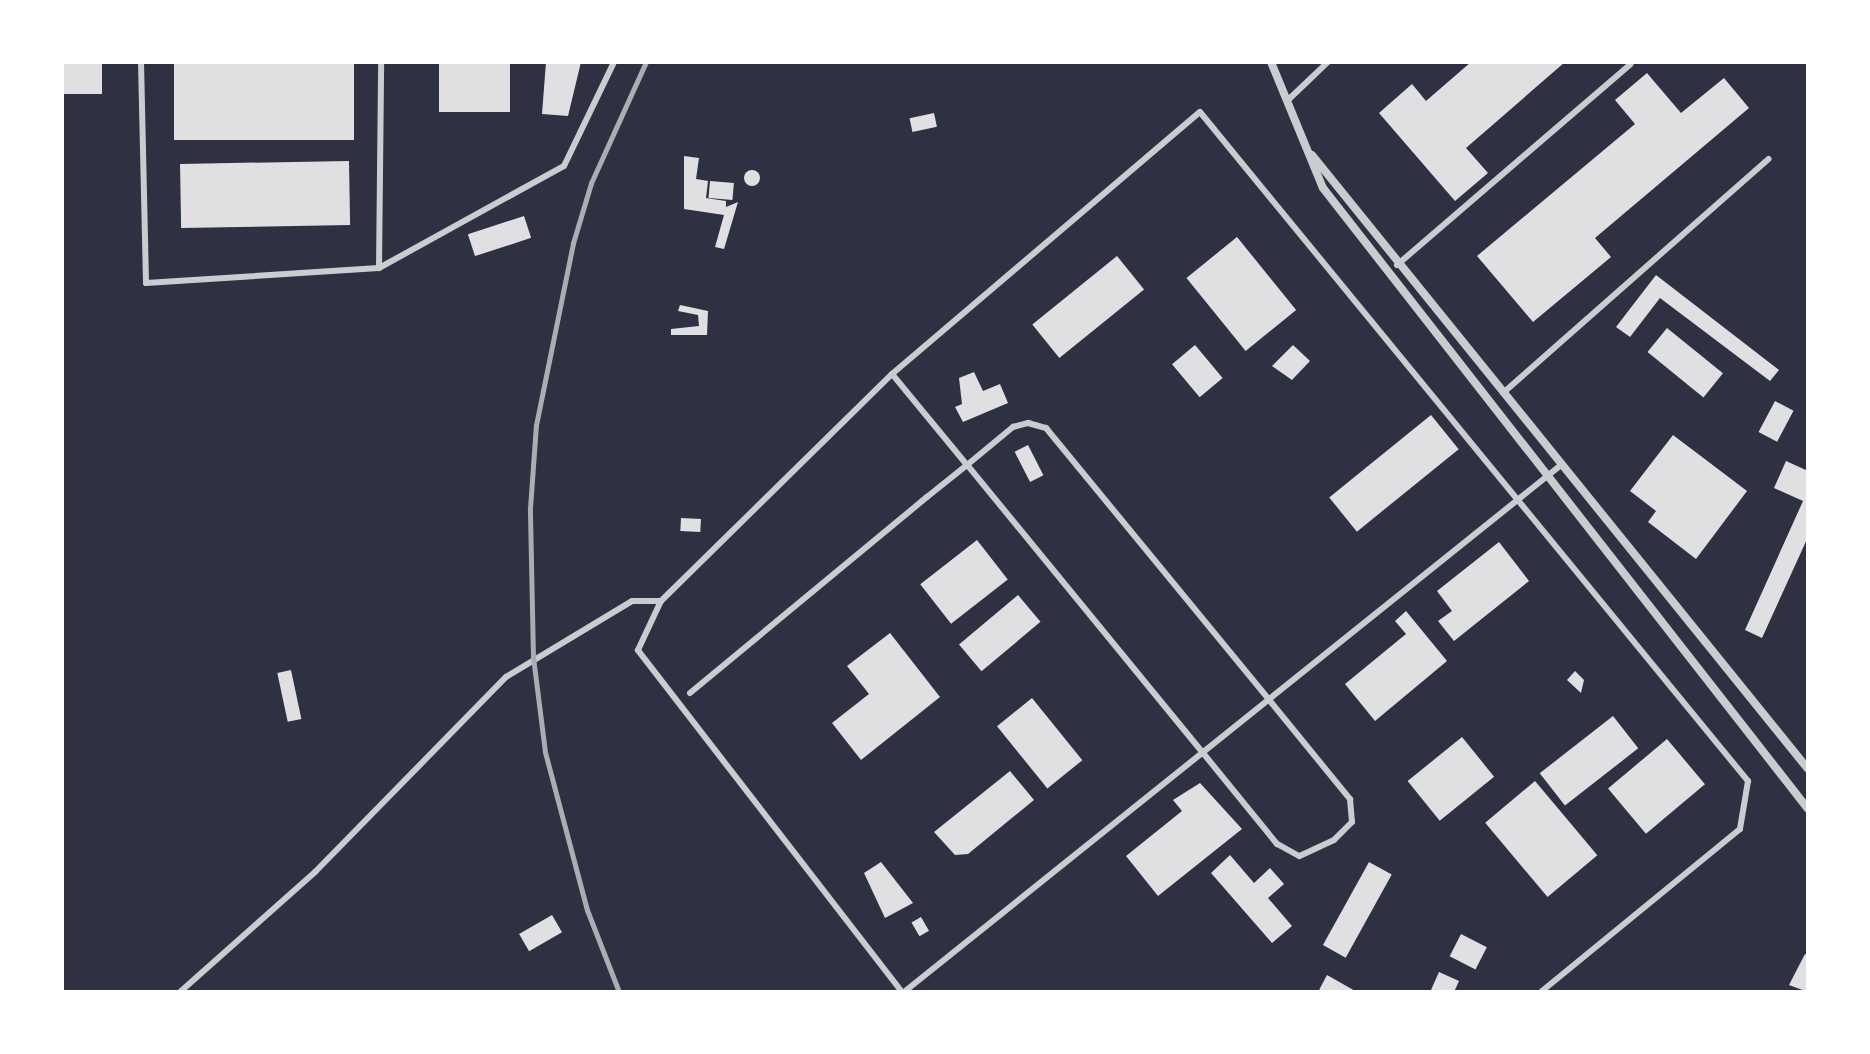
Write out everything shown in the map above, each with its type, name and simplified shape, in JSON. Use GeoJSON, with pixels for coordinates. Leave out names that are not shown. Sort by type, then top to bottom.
{"type":"FeatureCollection","features":[{"type":"Feature","properties":{"kind":"street"},"geometry":{"type":"LineString","coordinates":[[141,62],[146,283],[379,268],[564,166],[614,62]]}},
{"type":"Feature","properties":{"kind":"street"},"geometry":{"type":"LineString","coordinates":[[379,268],[381,62]]}},
{"type":"Feature","properties":{"kind":"street"},"geometry":{"type":"LineString","coordinates":[[1271,62],[1323,188],[1808,809]]}},
{"type":"Feature","properties":{"kind":"street"},"geometry":{"type":"LineString","coordinates":[[1286,102],[1328,62]]}},
{"type":"Feature","properties":{"kind":"street"},"geometry":{"type":"LineString","coordinates":[[1397,265],[1631,64]]}},
{"type":"Feature","properties":{"kind":"street"},"geometry":{"type":"LineString","coordinates":[[1541,992],[1740,829],[1749,805],[1739,764],[1517,502],[1200,112],[892,374],[661,601],[638,650],[903,992],[1270,701],[1517,502],[1561,465]]}},
{"type":"Feature","properties":{"kind":"street"},"geometry":{"type":"LineString","coordinates":[[1304,145],[1397,265],[1808,769]]}},
{"type":"Feature","properties":{"kind":"street"},"geometry":{"type":"LineString","coordinates":[[1503,393],[1768,159]]}},
{"type":"Feature","properties":{"kind":"street"},"geometry":{"type":"LineString","coordinates":[[690,693],[967,465],[1013,427],[1046,428],[1350,799],[1352,822],[1334,840],[1299,856],[1277,844],[1203,753],[967,465],[892,374]]}},
{"type":"Feature","properties":{"kind":"street"},"geometry":{"type":"LineString","coordinates":[[180,992],[315,872],[506,677],[544,652],[572,640],[632,601],[661,601]]}},
{"type":"Feature","properties":{"kind":"building"},"geometry":{"type":"Polygon","coordinates":[[[62,62],[102,62],[102,94],[62,94],[62,62]]]}},
{"type":"Feature","properties":{"kind":"building"},"geometry":{"type":"Polygon","coordinates":[[[174,62],[354,62],[354,140],[174,140],[174,62]]]}},
{"type":"Feature","properties":{"kind":"building"},"geometry":{"type":"Polygon","coordinates":[[[439,62],[510,62],[510,112],[439,112],[439,62]]]}},
{"type":"Feature","properties":{"kind":"building"},"geometry":{"type":"Polygon","coordinates":[[[546,62],[581,62],[568,116],[542,114],[546,62]]]}},
{"type":"Feature","properties":{"kind":"building"},"geometry":{"type":"Polygon","coordinates":[[[1471,62],[1565,62],[1466,148],[1488,173],[1455,201],[1379,113],[1412,84],[1426,101],[1471,62]]]}},
{"type":"Feature","properties":{"kind":"building"},"geometry":{"type":"Polygon","coordinates":[[[1647,73],[1681,113],[1724,78],[1749,108],[1595,238],[1611,257],[1533,322],[1477,256],[1635,124],[1615,100],[1647,73]]]}},
{"type":"Feature","properties":{"kind":"building"},"geometry":{"type":"Polygon","coordinates":[[[934,113],[937,127],[912,132],[910,118],[934,113]]]}},
{"type":"Feature","properties":{"kind":"building"},"geometry":{"type":"Polygon","coordinates":[[[684,156],[699,158],[696,179],[708,181],[706,198],[726,201],[726,207],[738,202],[724,249],[715,247],[724,215],[684,209],[684,156]]]}},
{"type":"Feature","properties":{"kind":"building"},"geometry":{"type":"Polygon","coordinates":[[[349,161],[350,225],[181,228],[180,164],[349,161]]]}},
{"type":"Feature","properties":{"kind":"building"},"geometry":{"type":"Polygon","coordinates":[[[752,170],[758,172],[758,184],[752,186],[746,184],[744,178],[746,172],[752,170]]]}},
{"type":"Feature","properties":{"kind":"building"},"geometry":{"type":"Polygon","coordinates":[[[710,181],[734,183],[732,200],[709,198],[710,181]]]}},
{"type":"Feature","properties":{"kind":"building"},"geometry":{"type":"Polygon","coordinates":[[[524,216],[531,238],[475,256],[468,234],[524,216]]]}},
{"type":"Feature","properties":{"kind":"building"},"geometry":{"type":"Polygon","coordinates":[[[1237,237],[1296,310],[1246,351],[1186,278],[1237,237]]]}},
{"type":"Feature","properties":{"kind":"building"},"geometry":{"type":"Polygon","coordinates":[[[1117,256],[1144,289],[1059,358],[1032,325],[1117,256]]]}},
{"type":"Feature","properties":{"kind":"building"},"geometry":{"type":"Polygon","coordinates":[[[1656,275],[1779,370],[1770,381],[1660,298],[1630,337],[1616,327],[1656,275]]]}},
{"type":"Feature","properties":{"kind":"building"},"geometry":{"type":"Polygon","coordinates":[[[680,305],[708,311],[707,335],[671,335],[671,329],[699,326],[698,315],[678,311],[680,305]]]}},
{"type":"Feature","properties":{"kind":"building"},"geometry":{"type":"Polygon","coordinates":[[[1667,328],[1723,373],[1703,397],[1647,352],[1667,328]]]}},
{"type":"Feature","properties":{"kind":"building"},"geometry":{"type":"Polygon","coordinates":[[[1195,345],[1223,378],[1200,397],[1172,364],[1195,345]]]}},
{"type":"Feature","properties":{"kind":"building"},"geometry":{"type":"Polygon","coordinates":[[[1293,345],[1310,361],[1292,380],[1272,366],[1293,345]]]}},
{"type":"Feature","properties":{"kind":"building"},"geometry":{"type":"Polygon","coordinates":[[[974,372],[983,391],[1000,384],[1008,403],[963,422],[955,407],[962,404],[959,378],[974,372]]]}},
{"type":"Feature","properties":{"kind":"building"},"geometry":{"type":"Polygon","coordinates":[[[1775,401],[1794,411],[1777,442],[1759,432],[1775,401]]]}},
{"type":"Feature","properties":{"kind":"building"},"geometry":{"type":"Polygon","coordinates":[[[1431,415],[1459,449],[1357,532],[1329,497],[1431,415]]]}},
{"type":"Feature","properties":{"kind":"building"},"geometry":{"type":"Polygon","coordinates":[[[1673,435],[1747,491],[1696,559],[1648,522],[1656,511],[1630,491],[1673,435]]]}},
{"type":"Feature","properties":{"kind":"building"},"geometry":{"type":"Polygon","coordinates":[[[1028,445],[1043,475],[1030,482],[1015,452],[1028,445]]]}},
{"type":"Feature","properties":{"kind":"building"},"geometry":{"type":"Polygon","coordinates":[[[1786,461],[1808,471],[1808,537],[1762,638],[1745,630],[1803,501],[1774,488],[1786,461]]]}},
{"type":"Feature","properties":{"kind":"building"},"geometry":{"type":"Polygon","coordinates":[[[681,518],[701,519],[700,532],[680,531],[681,518]]]}},
{"type":"Feature","properties":{"kind":"building"},"geometry":{"type":"Polygon","coordinates":[[[977,540],[1008,579],[951,624],[920,584],[977,540]]]}},
{"type":"Feature","properties":{"kind":"building"},"geometry":{"type":"Polygon","coordinates":[[[1499,542],[1529,581],[1454,641],[1438,621],[1452,611],[1437,591],[1499,542]]]}},
{"type":"Feature","properties":{"kind":"building"},"geometry":{"type":"Polygon","coordinates":[[[1018,595],[1040,622],[982,671],[959,644],[1018,595]]]}},
{"type":"Feature","properties":{"kind":"building"},"geometry":{"type":"Polygon","coordinates":[[[1406,611],[1447,661],[1375,721],[1345,684],[1406,634],[1395,621],[1406,611]]]}},
{"type":"Feature","properties":{"kind":"building"},"geometry":{"type":"Polygon","coordinates":[[[890,633],[940,697],[861,760],[832,723],[869,694],[847,666],[890,633]]]}},
{"type":"Feature","properties":{"kind":"building"},"geometry":{"type":"Polygon","coordinates":[[[291,670],[301,719],[288,722],[277,673],[291,670]]]}},
{"type":"Feature","properties":{"kind":"building"},"geometry":{"type":"Polygon","coordinates":[[[1575,671],[1584,680],[1581,693],[1567,680],[1575,671]]]}},
{"type":"Feature","properties":{"kind":"building"},"geometry":{"type":"Polygon","coordinates":[[[1032,698],[1082,760],[1047,788],[997,726],[1032,698]]]}},
{"type":"Feature","properties":{"kind":"building"},"geometry":{"type":"Polygon","coordinates":[[[1613,716],[1638,748],[1565,806],[1540,773],[1613,716]]]}},
{"type":"Feature","properties":{"kind":"building"},"geometry":{"type":"Polygon","coordinates":[[[1462,737],[1494,777],[1440,821],[1408,781],[1462,737]]]}},
{"type":"Feature","properties":{"kind":"building"},"geometry":{"type":"Polygon","coordinates":[[[1667,739],[1705,784],[1646,834],[1608,788],[1667,739]]]}},
{"type":"Feature","properties":{"kind":"building"},"geometry":{"type":"Polygon","coordinates":[[[1010,771],[1034,800],[968,854],[955,855],[934,832],[1010,771]]]}},
{"type":"Feature","properties":{"kind":"building"},"geometry":{"type":"Polygon","coordinates":[[[1535,781],[1597,855],[1548,897],[1485,823],[1535,781]]]}},
{"type":"Feature","properties":{"kind":"building"},"geometry":{"type":"Polygon","coordinates":[[[1200,783],[1242,829],[1158,896],[1126,856],[1182,811],[1173,800],[1200,783]]]}},
{"type":"Feature","properties":{"kind":"building"},"geometry":{"type":"Polygon","coordinates":[[[1230,855],[1254,883],[1270,868],[1284,884],[1268,898],[1292,926],[1272,943],[1211,873],[1230,855]]]}},
{"type":"Feature","properties":{"kind":"building"},"geometry":{"type":"Polygon","coordinates":[[[881,862],[913,903],[885,918],[864,873],[881,862]]]}},
{"type":"Feature","properties":{"kind":"building"},"geometry":{"type":"Polygon","coordinates":[[[1369,862],[1392,875],[1346,958],[1323,945],[1369,862]]]}},
{"type":"Feature","properties":{"kind":"building"},"geometry":{"type":"Polygon","coordinates":[[[552,915],[562,932],[529,951],[519,934],[552,915]]]}},
{"type":"Feature","properties":{"kind":"building"},"geometry":{"type":"Polygon","coordinates":[[[921,917],[929,931],[919,936],[911,922],[921,917]]]}},
{"type":"Feature","properties":{"kind":"building"},"geometry":{"type":"Polygon","coordinates":[[[1461,934],[1487,947],[1475,969],[1450,956],[1461,934]]]}},
{"type":"Feature","properties":{"kind":"building"},"geometry":{"type":"Polygon","coordinates":[[[1805,954],[1808,956],[1808,992],[1789,985],[1805,954]]]}},
{"type":"Feature","properties":{"kind":"building"},"geometry":{"type":"Polygon","coordinates":[[[1439,972],[1459,981],[1454,992],[1431,990],[1439,972]]]}},
{"type":"Feature","properties":{"kind":"building"},"geometry":{"type":"Polygon","coordinates":[[[1327,975],[1357,992],[1318,992],[1327,975]]]}},
{"type":"Feature","properties":{"kind":"railway"},"geometry":{"type":"LineString","coordinates":[[619,992],[587,910],[545,752],[533,657],[530,508],[536,425],[573,243],[591,183],[646,62]]}}]}
